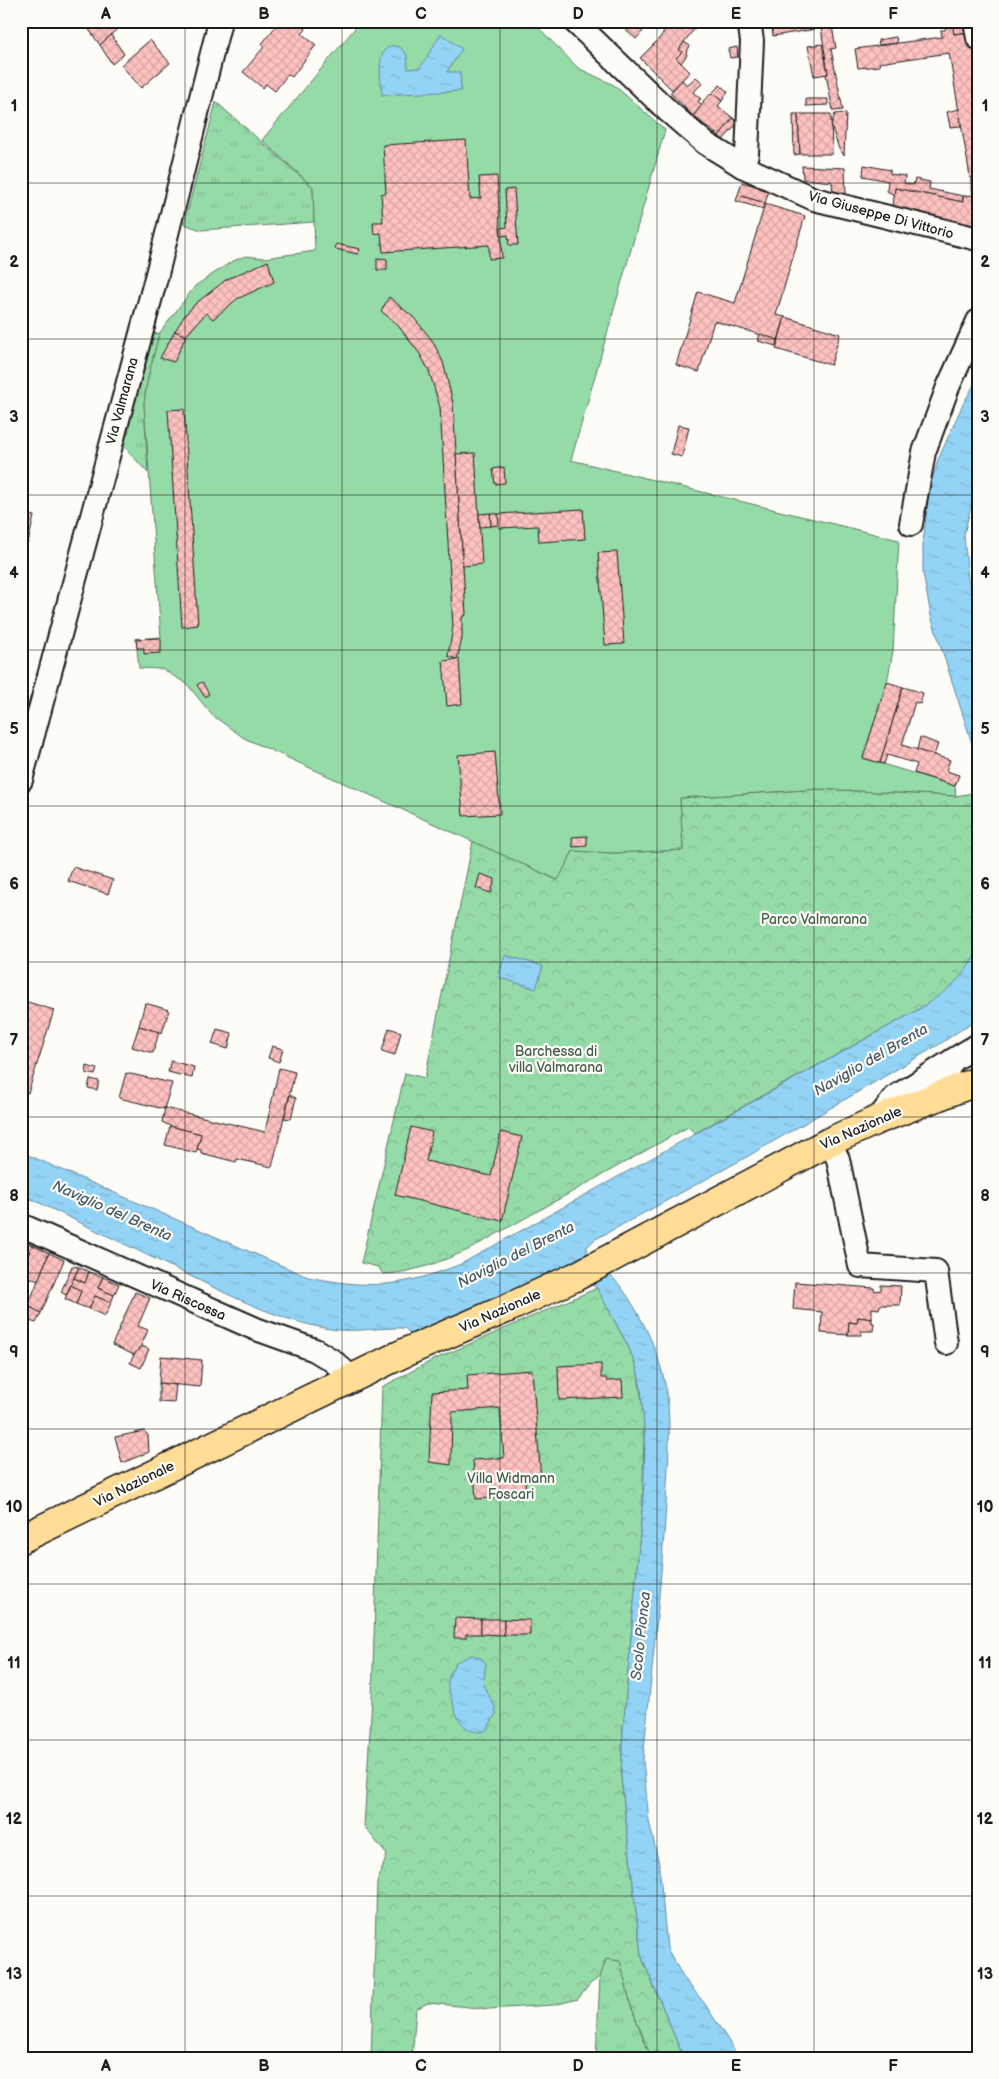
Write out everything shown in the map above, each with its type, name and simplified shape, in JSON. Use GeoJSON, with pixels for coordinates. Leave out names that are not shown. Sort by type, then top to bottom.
{"type":"FeatureCollection","features":[{"type":"Feature","properties":{"kind":"main road","name":"Via Nazionale"},"geometry":{"type":"LineString","coordinates":[[21,1539],[350,1379],[575,1277],[829,1142],[877,1120],[978,1080]]}},
{"type":"Feature","properties":{"kind":"street","name":"Via Valmarana"},"geometry":{"type":"LineString","coordinates":[[21,780],[156,278],[220,21]]}},
{"type":"Feature","properties":{"kind":"street","name":"Via Giuseppe Di Vittorio"},"geometry":{"type":"LineString","coordinates":[[574,21],[668,111],[706,143],[742,166],[814,199],[978,239]]}},
{"type":"Feature","properties":{"kind":"street"},"geometry":{"type":"LineString","coordinates":[[742,166],[747,154],[748,145],[752,41],[749,21]]}},
{"type":"Feature","properties":{"kind":"street"},"geometry":{"type":"LineString","coordinates":[[975,21],[978,38]]}},
{"type":"Feature","properties":{"kind":"street"},"geometry":{"type":"LineString","coordinates":[[911,524],[924,452],[948,387],[978,321]]}},
{"type":"Feature","properties":{"kind":"street"},"geometry":{"type":"LineString","coordinates":[[877,1120],[895,1097],[978,1045]]}},
{"type":"Feature","properties":{"kind":"street"},"geometry":{"type":"LineString","coordinates":[[978,1058],[976,1068],[978,1080]]}},
{"type":"Feature","properties":{"kind":"street"},"geometry":{"type":"LineString","coordinates":[[949,1091],[946,1079],[947,1070],[953,1060]]}},
{"type":"Feature","properties":{"kind":"street"},"geometry":{"type":"LineString","coordinates":[[829,1142],[838,1159],[860,1266],[936,1271],[946,1343]]}},
{"type":"Feature","properties":{"kind":"street","name":"Via Riscossa"},"geometry":{"type":"LineString","coordinates":[[21,1225],[247,1325],[315,1350],[333,1360],[350,1379]]}},
{"type":"Feature","properties":{"kind":"green space"},"geometry":{"type":"Polygon","coordinates":[[[361,21],[532,21],[578,68],[614,85],[665,130],[571,460],[899,540],[893,651],[887,682],[863,758],[955,786],[956,796],[820,789],[680,798],[683,850],[613,853],[573,851],[558,880],[244,738],[212,715],[187,684],[162,669],[139,668],[136,639],[161,637],[144,404],[147,382],[159,334],[195,286],[231,262],[245,256],[264,258],[315,251],[313,187],[262,140],[361,21]]]}},
{"type":"Feature","properties":{"kind":"green space"},"geometry":{"type":"Polygon","coordinates":[[[216,102],[313,187],[314,222],[201,230],[184,224],[216,102]]]}},
{"type":"Feature","properties":{"kind":"green space"},"geometry":{"type":"Polygon","coordinates":[[[154,333],[159,334],[147,382],[144,404],[148,473],[120,442],[154,333]]]}},
{"type":"Feature","properties":{"kind":"green space"},"geometry":{"type":"Polygon","coordinates":[[[820,789],[956,796],[978,792],[978,951],[963,976],[944,993],[916,1011],[695,1133],[688,1127],[468,1250],[447,1259],[405,1272],[383,1274],[378,1267],[361,1263],[405,1073],[425,1078],[473,841],[557,880],[573,851],[613,853],[683,850],[680,798],[820,789]]]}},
{"type":"Feature","properties":{"kind":"green space","name":"Villa Widmann Foscari"},"geometry":{"type":"Polygon","coordinates":[[[597,1288],[629,1348],[637,1369],[644,1415],[643,1499],[623,1730],[621,1777],[641,1955],[680,2049],[686,2058],[653,2058],[631,2006],[620,1961],[606,1959],[600,1977],[590,1984],[578,1999],[554,2005],[489,2009],[428,2003],[416,2009],[412,2058],[371,2058],[377,1883],[387,1855],[364,1826],[372,1699],[382,1387],[431,1361],[597,1288]]]}},
{"type":"Feature","properties":{"kind":"green space"},"geometry":{"type":"Polygon","coordinates":[[[606,1959],[620,1960],[631,2006],[653,2058],[596,2058],[600,1977],[606,1959]]]}},
{"type":"Feature","properties":{"kind":"water"},"geometry":{"type":"Polygon","coordinates":[[[441,34],[462,49],[447,72],[460,72],[461,91],[382,95],[380,62],[386,49],[391,46],[400,47],[407,55],[408,69],[420,68],[441,34]]]}},
{"type":"Feature","properties":{"kind":"water"},"geometry":{"type":"Polygon","coordinates":[[[978,378],[978,479],[964,534],[968,579],[978,617],[978,762],[931,616],[923,573],[923,543],[929,490],[938,460],[962,406],[978,378]]]}},
{"type":"Feature","properties":{"kind":"water"},"geometry":{"type":"Polygon","coordinates":[[[978,951],[978,1018],[940,1044],[745,1158],[594,1240],[587,1247],[587,1256],[605,1270],[617,1283],[639,1315],[658,1358],[668,1401],[669,1453],[664,1536],[643,1760],[649,1821],[659,1864],[667,1948],[683,1977],[705,2004],[733,2048],[737,2058],[686,2058],[680,2049],[641,1955],[621,1777],[623,1730],[643,1499],[645,1441],[641,1389],[637,1369],[629,1348],[597,1288],[564,1268],[515,1292],[410,1334],[405,1328],[349,1330],[311,1325],[292,1320],[235,1298],[21,1194],[21,1152],[308,1277],[368,1284],[402,1282],[461,1264],[916,1011],[951,986],[965,971],[978,951]]]}},
{"type":"Feature","properties":{"kind":"water"},"geometry":{"type":"Polygon","coordinates":[[[505,955],[543,966],[536,989],[498,977],[505,955]]]}},
{"type":"Feature","properties":{"kind":"water"},"geometry":{"type":"Polygon","coordinates":[[[472,1655],[481,1658],[486,1663],[483,1685],[495,1707],[496,1714],[486,1731],[472,1731],[463,1724],[456,1714],[448,1689],[451,1672],[456,1662],[472,1655]]]}},
{"type":"Feature","properties":{"kind":"building"},"geometry":{"type":"Polygon","coordinates":[[[88,21],[126,21],[100,45],[85,24],[88,21]]]}},
{"type":"Feature","properties":{"kind":"building"},"geometry":{"type":"Polygon","coordinates":[[[280,21],[296,21],[306,29],[302,34],[316,45],[292,77],[288,74],[275,91],[266,84],[263,88],[243,72],[264,47],[261,45],[280,21]]]}},
{"type":"Feature","properties":{"kind":"building"},"geometry":{"type":"Polygon","coordinates":[[[617,21],[648,21],[650,23],[636,39],[617,21]]]}},
{"type":"Feature","properties":{"kind":"building"},"geometry":{"type":"Polygon","coordinates":[[[672,21],[695,21],[698,24],[684,42],[679,50],[682,52],[676,58],[690,72],[672,90],[640,58],[658,40],[672,21]]]}},
{"type":"Feature","properties":{"kind":"building"},"geometry":{"type":"Polygon","coordinates":[[[771,21],[808,21],[810,30],[773,36],[771,21]]]}},
{"type":"Feature","properties":{"kind":"building"},"geometry":{"type":"Polygon","coordinates":[[[808,21],[820,21],[821,27],[810,30],[808,21]]]}},
{"type":"Feature","properties":{"kind":"building"},"geometry":{"type":"Polygon","coordinates":[[[820,21],[831,21],[836,48],[831,49],[843,110],[833,111],[826,74],[828,74],[820,21]]]}},
{"type":"Feature","properties":{"kind":"building"},"geometry":{"type":"Polygon","coordinates":[[[951,21],[970,21],[972,32],[954,34],[951,21]]]}},
{"type":"Feature","properties":{"kind":"building"},"geometry":{"type":"Polygon","coordinates":[[[946,27],[953,27],[954,34],[972,32],[978,64],[978,181],[971,182],[949,53],[879,63],[880,66],[858,68],[855,49],[942,37],[941,30],[945,30],[946,27]]]}},
{"type":"Feature","properties":{"kind":"building"},"geometry":{"type":"Polygon","coordinates":[[[111,35],[124,54],[112,64],[100,45],[111,35]]]}},
{"type":"Feature","properties":{"kind":"building"},"geometry":{"type":"Polygon","coordinates":[[[896,37],[897,43],[879,45],[878,40],[896,37]]]}},
{"type":"Feature","properties":{"kind":"building"},"geometry":{"type":"Polygon","coordinates":[[[150,40],[170,63],[141,88],[121,65],[150,40]]]}},
{"type":"Feature","properties":{"kind":"building"},"geometry":{"type":"Polygon","coordinates":[[[684,42],[690,46],[686,53],[687,55],[681,63],[676,58],[682,52],[679,50],[684,42]]]}},
{"type":"Feature","properties":{"kind":"building"},"geometry":{"type":"Polygon","coordinates":[[[822,44],[828,74],[814,76],[808,46],[822,44]]]}},
{"type":"Feature","properties":{"kind":"building"},"geometry":{"type":"Polygon","coordinates":[[[737,47],[738,57],[730,58],[728,49],[737,47]]]}},
{"type":"Feature","properties":{"kind":"building"},"geometry":{"type":"Polygon","coordinates":[[[696,77],[703,83],[693,92],[701,99],[698,101],[702,106],[693,116],[670,93],[682,80],[687,85],[696,77]]]}},
{"type":"Feature","properties":{"kind":"building"},"geometry":{"type":"Polygon","coordinates":[[[720,85],[728,92],[722,101],[712,93],[720,85]]]}},
{"type":"Feature","properties":{"kind":"building"},"geometry":{"type":"Polygon","coordinates":[[[712,93],[722,101],[718,106],[733,118],[719,136],[693,116],[703,101],[712,93]]]}},
{"type":"Feature","properties":{"kind":"building"},"geometry":{"type":"Polygon","coordinates":[[[806,99],[828,99],[828,105],[806,106],[806,99]]]}},
{"type":"Feature","properties":{"kind":"building"},"geometry":{"type":"Polygon","coordinates":[[[959,109],[961,126],[950,127],[947,112],[959,109]]]}},
{"type":"Feature","properties":{"kind":"building"},"geometry":{"type":"Polygon","coordinates":[[[846,113],[844,155],[839,149],[831,125],[835,114],[846,113]]]}},
{"type":"Feature","properties":{"kind":"building"},"geometry":{"type":"Polygon","coordinates":[[[793,114],[798,114],[800,154],[794,155],[793,114]]]}},
{"type":"Feature","properties":{"kind":"building"},"geometry":{"type":"Polygon","coordinates":[[[798,114],[831,114],[832,154],[800,154],[798,114]]]}},
{"type":"Feature","properties":{"kind":"building"},"geometry":{"type":"Polygon","coordinates":[[[733,118],[738,123],[723,140],[719,136],[733,118]]]}},
{"type":"Feature","properties":{"kind":"building"},"geometry":{"type":"Polygon","coordinates":[[[466,140],[470,199],[481,198],[479,177],[497,176],[502,258],[489,259],[489,245],[383,252],[381,233],[374,234],[373,222],[383,222],[381,194],[386,193],[383,145],[466,140]]]}},
{"type":"Feature","properties":{"kind":"building"},"geometry":{"type":"Polygon","coordinates":[[[864,165],[890,170],[890,174],[905,176],[904,183],[913,185],[915,179],[930,182],[929,189],[963,196],[963,202],[895,188],[894,195],[887,191],[888,181],[863,176],[864,165]]]}},
{"type":"Feature","properties":{"kind":"building"},"geometry":{"type":"Polygon","coordinates":[[[802,166],[845,168],[846,194],[833,193],[832,182],[803,179],[802,166]]]}},
{"type":"Feature","properties":{"kind":"building"},"geometry":{"type":"Polygon","coordinates":[[[978,181],[978,226],[971,182],[978,181]]]}},
{"type":"Feature","properties":{"kind":"building"},"geometry":{"type":"Polygon","coordinates":[[[742,182],[769,190],[765,203],[738,195],[742,182]]]}},
{"type":"Feature","properties":{"kind":"building"},"geometry":{"type":"Polygon","coordinates":[[[895,188],[963,202],[963,196],[973,195],[977,226],[893,207],[895,188]]]}},
{"type":"Feature","properties":{"kind":"building"},"geometry":{"type":"Polygon","coordinates":[[[514,189],[518,245],[509,245],[508,235],[501,236],[501,228],[507,227],[505,190],[514,189]]]}},
{"type":"Feature","properties":{"kind":"building"},"geometry":{"type":"Polygon","coordinates":[[[738,195],[765,203],[763,209],[736,201],[738,195]]]}},
{"type":"Feature","properties":{"kind":"building"},"geometry":{"type":"Polygon","coordinates":[[[765,204],[805,216],[776,315],[785,317],[778,340],[714,321],[699,372],[676,365],[698,292],[735,303],[765,204]]]}},
{"type":"Feature","properties":{"kind":"building"},"geometry":{"type":"Polygon","coordinates":[[[336,244],[360,249],[358,254],[335,249],[336,244]]]}},
{"type":"Feature","properties":{"kind":"building"},"geometry":{"type":"Polygon","coordinates":[[[377,258],[387,259],[387,270],[377,270],[377,258]]]}},
{"type":"Feature","properties":{"kind":"building"},"geometry":{"type":"Polygon","coordinates":[[[268,261],[274,282],[237,299],[213,319],[206,313],[186,336],[175,331],[195,304],[227,279],[268,261]]]}},
{"type":"Feature","properties":{"kind":"building"},"geometry":{"type":"Polygon","coordinates":[[[389,297],[413,317],[432,340],[443,362],[453,403],[466,615],[462,617],[462,639],[457,659],[448,656],[453,627],[440,407],[429,371],[420,354],[396,323],[381,311],[389,297]]]}},
{"type":"Feature","properties":{"kind":"building"},"geometry":{"type":"Polygon","coordinates":[[[785,317],[840,334],[831,365],[776,349],[785,317]]]}},
{"type":"Feature","properties":{"kind":"building"},"geometry":{"type":"Polygon","coordinates":[[[175,331],[186,336],[174,362],[160,358],[175,331]]]}},
{"type":"Feature","properties":{"kind":"building"},"geometry":{"type":"Polygon","coordinates":[[[760,334],[778,340],[776,346],[758,341],[760,334]]]}},
{"type":"Feature","properties":{"kind":"building"},"geometry":{"type":"Polygon","coordinates":[[[184,409],[198,625],[182,627],[168,410],[184,409]]]}},
{"type":"Feature","properties":{"kind":"building"},"geometry":{"type":"Polygon","coordinates":[[[678,425],[689,427],[682,457],[671,454],[678,425]]]}},
{"type":"Feature","properties":{"kind":"building"},"geometry":{"type":"Polygon","coordinates":[[[475,453],[482,564],[463,566],[456,454],[475,453]]]}},
{"type":"Feature","properties":{"kind":"building"},"geometry":{"type":"Polygon","coordinates":[[[504,467],[505,483],[495,484],[493,469],[504,467]]]}},
{"type":"Feature","properties":{"kind":"building"},"geometry":{"type":"Polygon","coordinates":[[[583,509],[585,539],[539,542],[538,526],[499,528],[498,514],[583,509]]]}},
{"type":"Feature","properties":{"kind":"building"},"geometry":{"type":"Polygon","coordinates":[[[21,512],[34,516],[28,543],[21,541],[21,512]]]}},
{"type":"Feature","properties":{"kind":"building"},"geometry":{"type":"Polygon","coordinates":[[[490,513],[498,514],[499,525],[491,526],[490,513]]]}},
{"type":"Feature","properties":{"kind":"building"},"geometry":{"type":"Polygon","coordinates":[[[490,513],[491,526],[480,527],[479,514],[490,513]]]}},
{"type":"Feature","properties":{"kind":"building"},"geometry":{"type":"Polygon","coordinates":[[[617,552],[624,644],[605,645],[598,553],[617,552]]]}},
{"type":"Feature","properties":{"kind":"building"},"geometry":{"type":"Polygon","coordinates":[[[161,638],[161,653],[144,654],[144,648],[137,648],[136,639],[161,638]]]}},
{"type":"Feature","properties":{"kind":"building"},"geometry":{"type":"Polygon","coordinates":[[[459,659],[462,704],[447,706],[443,661],[459,659]]]}},
{"type":"Feature","properties":{"kind":"building"},"geometry":{"type":"Polygon","coordinates":[[[202,682],[209,694],[205,697],[197,685],[202,682]]]}},
{"type":"Feature","properties":{"kind":"building"},"geometry":{"type":"Polygon","coordinates":[[[887,682],[903,687],[880,763],[863,758],[887,682]]]}},
{"type":"Feature","properties":{"kind":"building"},"geometry":{"type":"Polygon","coordinates":[[[903,687],[923,693],[920,704],[915,702],[902,745],[950,760],[946,771],[959,775],[955,786],[914,773],[917,764],[887,755],[884,764],[880,763],[903,687]]]}},
{"type":"Feature","properties":{"kind":"building"},"geometry":{"type":"Polygon","coordinates":[[[920,737],[938,744],[934,755],[917,750],[920,737]]]}},
{"type":"Feature","properties":{"kind":"building"},"geometry":{"type":"Polygon","coordinates":[[[495,752],[500,814],[463,816],[458,755],[495,752]]]}},
{"type":"Feature","properties":{"kind":"building"},"geometry":{"type":"Polygon","coordinates":[[[587,836],[587,846],[573,847],[572,837],[587,836]]]}},
{"type":"Feature","properties":{"kind":"building"},"geometry":{"type":"Polygon","coordinates":[[[73,867],[113,880],[108,894],[68,881],[73,867]]]}},
{"type":"Feature","properties":{"kind":"building"},"geometry":{"type":"Polygon","coordinates":[[[480,874],[495,879],[491,893],[476,888],[480,874]]]}},
{"type":"Feature","properties":{"kind":"building"},"geometry":{"type":"Polygon","coordinates":[[[21,1000],[54,1010],[28,1093],[21,1091],[21,1000]]]}},
{"type":"Feature","properties":{"kind":"building"},"geometry":{"type":"Polygon","coordinates":[[[145,1003],[169,1010],[162,1033],[139,1026],[145,1003]]]}},
{"type":"Feature","properties":{"kind":"building"},"geometry":{"type":"Polygon","coordinates":[[[139,1026],[159,1032],[153,1053],[132,1047],[139,1026]]]}},
{"type":"Feature","properties":{"kind":"building"},"geometry":{"type":"Polygon","coordinates":[[[389,1028],[401,1032],[395,1055],[382,1051],[389,1028]]]}},
{"type":"Feature","properties":{"kind":"building"},"geometry":{"type":"Polygon","coordinates":[[[217,1029],[232,1033],[228,1049],[212,1044],[217,1029]]]}},
{"type":"Feature","properties":{"kind":"building"},"geometry":{"type":"Polygon","coordinates":[[[272,1046],[283,1049],[279,1062],[268,1058],[272,1046]]]}},
{"type":"Feature","properties":{"kind":"building"},"geometry":{"type":"Polygon","coordinates":[[[171,1061],[194,1067],[192,1078],[168,1072],[171,1061]]]}},
{"type":"Feature","properties":{"kind":"building"},"geometry":{"type":"Polygon","coordinates":[[[87,1066],[97,1069],[95,1075],[86,1073],[87,1066]]]}},
{"type":"Feature","properties":{"kind":"building"},"geometry":{"type":"Polygon","coordinates":[[[279,1068],[295,1072],[272,1167],[237,1159],[236,1162],[201,1153],[201,1150],[197,1149],[201,1134],[162,1122],[165,1108],[265,1132],[279,1068]]]}},
{"type":"Feature","properties":{"kind":"building"},"geometry":{"type":"Polygon","coordinates":[[[126,1073],[172,1083],[164,1109],[119,1098],[126,1073]]]}},
{"type":"Feature","properties":{"kind":"building"},"geometry":{"type":"Polygon","coordinates":[[[90,1079],[99,1081],[97,1090],[88,1088],[90,1079]]]}},
{"type":"Feature","properties":{"kind":"building"},"geometry":{"type":"Polygon","coordinates":[[[290,1095],[296,1098],[291,1119],[284,1118],[290,1095]]]}},
{"type":"Feature","properties":{"kind":"building"},"geometry":{"type":"Polygon","coordinates":[[[170,1126],[201,1134],[196,1153],[165,1145],[170,1126]]]}},
{"type":"Feature","properties":{"kind":"building"},"geometry":{"type":"Polygon","coordinates":[[[411,1127],[432,1132],[426,1161],[491,1176],[501,1132],[522,1137],[502,1221],[395,1195],[411,1127]]]}},
{"type":"Feature","properties":{"kind":"building"},"geometry":{"type":"Polygon","coordinates":[[[21,1240],[32,1245],[25,1266],[21,1265],[21,1240]]]}},
{"type":"Feature","properties":{"kind":"building"},"geometry":{"type":"Polygon","coordinates":[[[32,1245],[49,1253],[38,1281],[24,1275],[21,1282],[21,1274],[32,1245]]]}},
{"type":"Feature","properties":{"kind":"building"},"geometry":{"type":"Polygon","coordinates":[[[49,1253],[64,1260],[41,1313],[28,1306],[49,1253]]]}},
{"type":"Feature","properties":{"kind":"building"},"geometry":{"type":"Polygon","coordinates":[[[72,1266],[79,1267],[66,1295],[61,1292],[72,1266]]]}},
{"type":"Feature","properties":{"kind":"building"},"geometry":{"type":"Polygon","coordinates":[[[79,1267],[89,1272],[85,1283],[74,1278],[79,1267]]]}},
{"type":"Feature","properties":{"kind":"building"},"geometry":{"type":"Polygon","coordinates":[[[89,1272],[103,1277],[98,1288],[114,1295],[111,1303],[95,1296],[89,1309],[76,1304],[81,1291],[71,1285],[74,1278],[85,1283],[89,1272]]]}},
{"type":"Feature","properties":{"kind":"building"},"geometry":{"type":"Polygon","coordinates":[[[103,1277],[119,1284],[114,1295],[98,1288],[103,1277]]]}},
{"type":"Feature","properties":{"kind":"building"},"geometry":{"type":"Polygon","coordinates":[[[795,1282],[874,1288],[874,1291],[881,1290],[881,1285],[901,1286],[900,1305],[880,1305],[879,1309],[872,1308],[872,1319],[858,1317],[857,1323],[849,1322],[848,1335],[821,1333],[822,1312],[793,1309],[795,1282]]]}},
{"type":"Feature","properties":{"kind":"building"},"geometry":{"type":"Polygon","coordinates":[[[71,1285],[81,1291],[76,1304],[65,1299],[71,1285]]]}},
{"type":"Feature","properties":{"kind":"building"},"geometry":{"type":"Polygon","coordinates":[[[135,1292],[150,1298],[138,1326],[148,1330],[141,1346],[134,1355],[112,1345],[135,1292]]]}},
{"type":"Feature","properties":{"kind":"building"},"geometry":{"type":"Polygon","coordinates":[[[95,1296],[111,1303],[105,1316],[89,1309],[95,1296]]]}},
{"type":"Feature","properties":{"kind":"building"},"geometry":{"type":"Polygon","coordinates":[[[28,1306],[41,1313],[36,1323],[23,1319],[28,1306]]]}},
{"type":"Feature","properties":{"kind":"building"},"geometry":{"type":"Polygon","coordinates":[[[858,1317],[872,1319],[872,1323],[874,1323],[873,1331],[861,1331],[861,1335],[848,1335],[849,1322],[857,1323],[858,1317]]]}},
{"type":"Feature","properties":{"kind":"building"},"geometry":{"type":"Polygon","coordinates":[[[141,1346],[149,1349],[141,1368],[130,1363],[141,1346]]]}},
{"type":"Feature","properties":{"kind":"building"},"geometry":{"type":"Polygon","coordinates":[[[161,1356],[202,1360],[200,1387],[159,1383],[161,1356]]]}},
{"type":"Feature","properties":{"kind":"building"},"geometry":{"type":"Polygon","coordinates":[[[601,1364],[601,1378],[606,1378],[607,1381],[622,1380],[623,1397],[559,1400],[558,1366],[601,1364]]]}},
{"type":"Feature","properties":{"kind":"building"},"geometry":{"type":"Polygon","coordinates":[[[532,1370],[541,1479],[525,1481],[526,1496],[476,1499],[473,1460],[504,1458],[500,1408],[452,1412],[451,1465],[429,1462],[432,1392],[468,1390],[467,1375],[532,1370]]]}},
{"type":"Feature","properties":{"kind":"building"},"geometry":{"type":"Polygon","coordinates":[[[159,1383],[176,1385],[174,1403],[159,1402],[159,1383]]]}},
{"type":"Feature","properties":{"kind":"building"},"geometry":{"type":"Polygon","coordinates":[[[144,1431],[148,1435],[149,1452],[122,1463],[115,1437],[144,1431]]]}},
{"type":"Feature","properties":{"kind":"building"},"geometry":{"type":"Polygon","coordinates":[[[455,1618],[481,1619],[481,1634],[466,1634],[466,1638],[454,1638],[455,1618]]]}},
{"type":"Feature","properties":{"kind":"building"},"geometry":{"type":"Polygon","coordinates":[[[481,1619],[504,1619],[504,1635],[481,1634],[481,1619]]]}},
{"type":"Feature","properties":{"kind":"building"},"geometry":{"type":"Polygon","coordinates":[[[504,1619],[530,1620],[530,1635],[504,1635],[504,1619]]]}},
{"type":"Feature","properties":{"kind":"park label","name":"Parco Valmarana"},"geometry":{"type":"Point","coordinates":[814,919]}},
{"type":"Feature","properties":{"kind":"park label","name":"Barchessa di villa Valmarana"},"geometry":{"type":"Point","coordinates":[556,1060]}},
{"type":"Feature","properties":{"kind":"water label","name":"Naviglio del Brenta"},"geometry":{"type":"Point","coordinates":[871,1060]}},
{"type":"Feature","properties":{"kind":"water label","name":"Naviglio del Brenta"},"geometry":{"type":"Point","coordinates":[112,1211]}},
{"type":"Feature","properties":{"kind":"water label","name":"Naviglio del Brenta"},"geometry":{"type":"Point","coordinates":[516,1255]}},
{"type":"Feature","properties":{"kind":"water label","name":"Scolo Pionca"},"geometry":{"type":"Point","coordinates":[641,1636]}}]}
